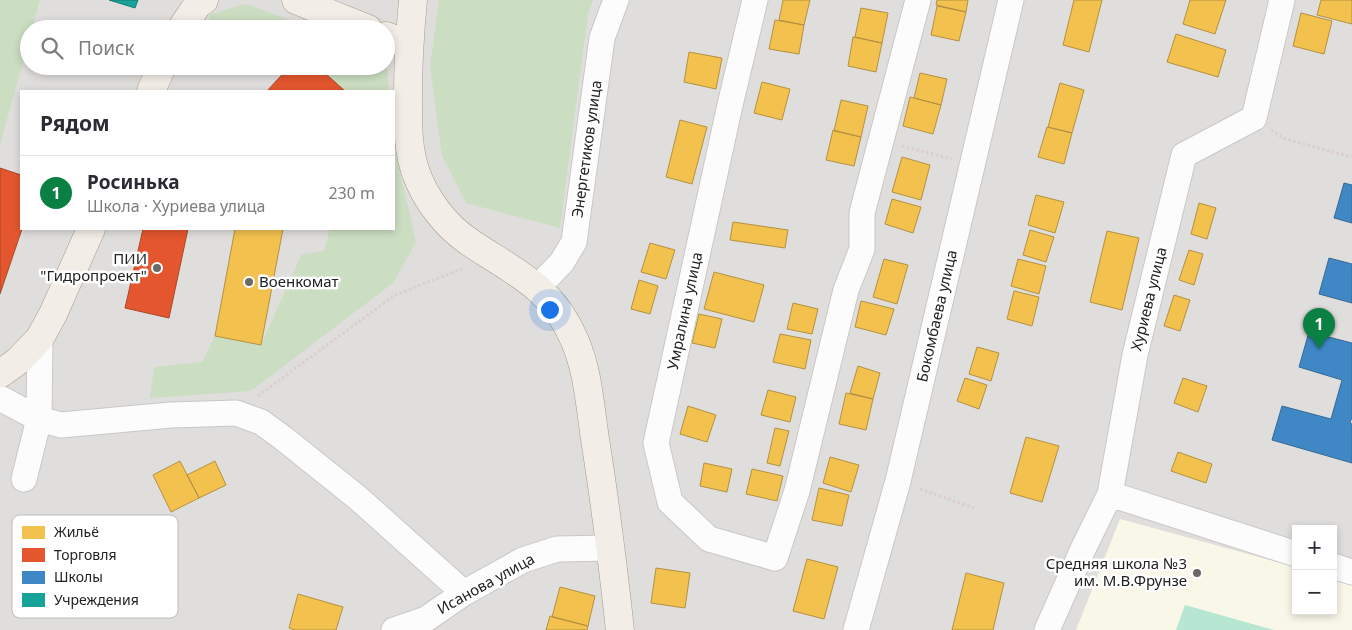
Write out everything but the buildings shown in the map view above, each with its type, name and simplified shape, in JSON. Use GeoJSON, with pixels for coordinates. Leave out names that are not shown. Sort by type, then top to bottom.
{"type":"FeatureCollection","features":[{"type":"Feature","properties":{"kind":"main road"},"geometry":{"type":"LineString","coordinates":[[187,20],[198,4],[204,0]]}},
{"type":"Feature","properties":{"kind":"main road"},"geometry":{"type":"LineString","coordinates":[[296,0],[346,20]]}},
{"type":"Feature","properties":{"kind":"main road"},"geometry":{"type":"LineString","coordinates":[[413,0],[397,41],[408,130],[416,172],[430,201],[447,223],[468,240],[516,270],[538,287],[558,310],[574,339],[584,370],[611,548],[620,630]]}},
{"type":"Feature","properties":{"kind":"main road"},"geometry":{"type":"LineString","coordinates":[[151,90],[158,75]]}},
{"type":"Feature","properties":{"kind":"main road"},"geometry":{"type":"LineString","coordinates":[[0,374],[18,361],[40,338],[54,314],[91,230]]}},
{"type":"Feature","properties":{"kind":"street","name":"Энергетиков улица"},"geometry":{"type":"LineString","coordinates":[[538,287],[562,262],[574,242],[602,38],[616,0]]}},
{"type":"Feature","properties":{"kind":"street","name":"Умралина улица"},"geometry":{"type":"LineString","coordinates":[[755,0],[656,443],[670,502],[709,538],[775,558],[797,491],[846,290],[862,249],[862,212],[881,140]]}},
{"type":"Feature","properties":{"kind":"street"},"geometry":{"type":"LineString","coordinates":[[881,140],[918,0]]}},
{"type":"Feature","properties":{"kind":"street","name":"Бокомбаева улица"},"geometry":{"type":"LineString","coordinates":[[856,630],[898,481],[1011,0]]}},
{"type":"Feature","properties":{"kind":"street"},"geometry":{"type":"LineString","coordinates":[[1254,118],[1282,0]]}},
{"type":"Feature","properties":{"kind":"street","name":"Хуриева улица"},"geometry":{"type":"LineString","coordinates":[[1047,630],[1082,549],[1110,494],[1135,355],[1184,154],[1254,118]]}},
{"type":"Feature","properties":{"kind":"street"},"geometry":{"type":"LineString","coordinates":[[24,479],[39,419],[40,338]]}},
{"type":"Feature","properties":{"kind":"street"},"geometry":{"type":"LineString","coordinates":[[0,398],[39,419],[61,425],[172,415],[236,413],[261,422],[358,498],[464,593]]}},
{"type":"Feature","properties":{"kind":"street"},"geometry":{"type":"LineString","coordinates":[[1110,494],[1292,553]]}},
{"type":"Feature","properties":{"kind":"street","name":"Исанова улица"},"geometry":{"type":"LineString","coordinates":[[394,630],[424,624],[464,593],[523,560],[557,549],[611,548]]}},
{"type":"Feature","properties":{"kind":"street"},"geometry":{"type":"LineString","coordinates":[[1337,567],[1352,572]]}},
{"type":"Feature","properties":{"kind":"path"},"geometry":{"type":"LineString","coordinates":[[1254,118],[1285,139],[1352,157]]}},
{"type":"Feature","properties":{"kind":"path"},"geometry":{"type":"LineString","coordinates":[[881,140],[972,164]]}},
{"type":"Feature","properties":{"kind":"path"},"geometry":{"type":"LineString","coordinates":[[236,413],[395,295],[467,267]]}},
{"type":"Feature","properties":{"kind":"path"},"geometry":{"type":"LineString","coordinates":[[898,481],[974,508]]}},
{"type":"Feature","properties":{"kind":"shaded area"},"geometry":{"type":"Polygon","coordinates":[[[0,0],[1352,0],[1352,630],[0,630],[0,0]]]}},
{"type":"Feature","properties":{"kind":"shaded area","name":"Средняя школа №3 им. М.В.Фрунзе"},"geometry":{"type":"Polygon","coordinates":[[[1120,519],[1292,566],[1292,615],[1337,615],[1337,579],[1352,583],[1352,630],[1076,630],[1120,519]]]}},
{"type":"Feature","properties":{"kind":"green space"},"geometry":{"type":"Polygon","coordinates":[[[0,0],[40,0],[34,20],[20,20],[20,73],[0,144],[0,0]]]}},
{"type":"Feature","properties":{"kind":"green space"},"geometry":{"type":"Polygon","coordinates":[[[439,0],[593,0],[588,14],[560,228],[466,203],[442,156],[430,66],[439,0]]]}},
{"type":"Feature","properties":{"kind":"green space"},"geometry":{"type":"Polygon","coordinates":[[[246,4],[290,20],[208,20],[210,14],[246,4]]]}},
{"type":"Feature","properties":{"kind":"green space"},"geometry":{"type":"Polygon","coordinates":[[[327,75],[388,75],[389,90],[344,90],[327,75]]]}},
{"type":"Feature","properties":{"kind":"green space"},"geometry":{"type":"Polygon","coordinates":[[[395,150],[416,242],[393,283],[251,391],[150,398],[154,367],[202,362],[215,336],[261,345],[301,255],[324,251],[330,230],[395,230],[395,150]]]}},
{"type":"Feature","properties":{"kind":"green space"},"geometry":{"type":"Polygon","coordinates":[[[1185,605],[1274,630],[1176,630],[1185,605]]]}},
{"type":"Feature","properties":{"kind":"place","name":"ПИИ \"Гидропроект\""},"geometry":{"type":"Point","coordinates":[157,268]}},
{"type":"Feature","properties":{"kind":"place","name":"Военкомат"},"geometry":{"type":"Point","coordinates":[249,282]}},
{"type":"Feature","properties":{"kind":"place","name":"Росинька"},"geometry":{"type":"Point","coordinates":[1319,349]}},
{"type":"Feature","properties":{"kind":"place","name":"Средняя школа №3 им. М.В.Фрунзе"},"geometry":{"type":"Point","coordinates":[1197,573]}}]}
